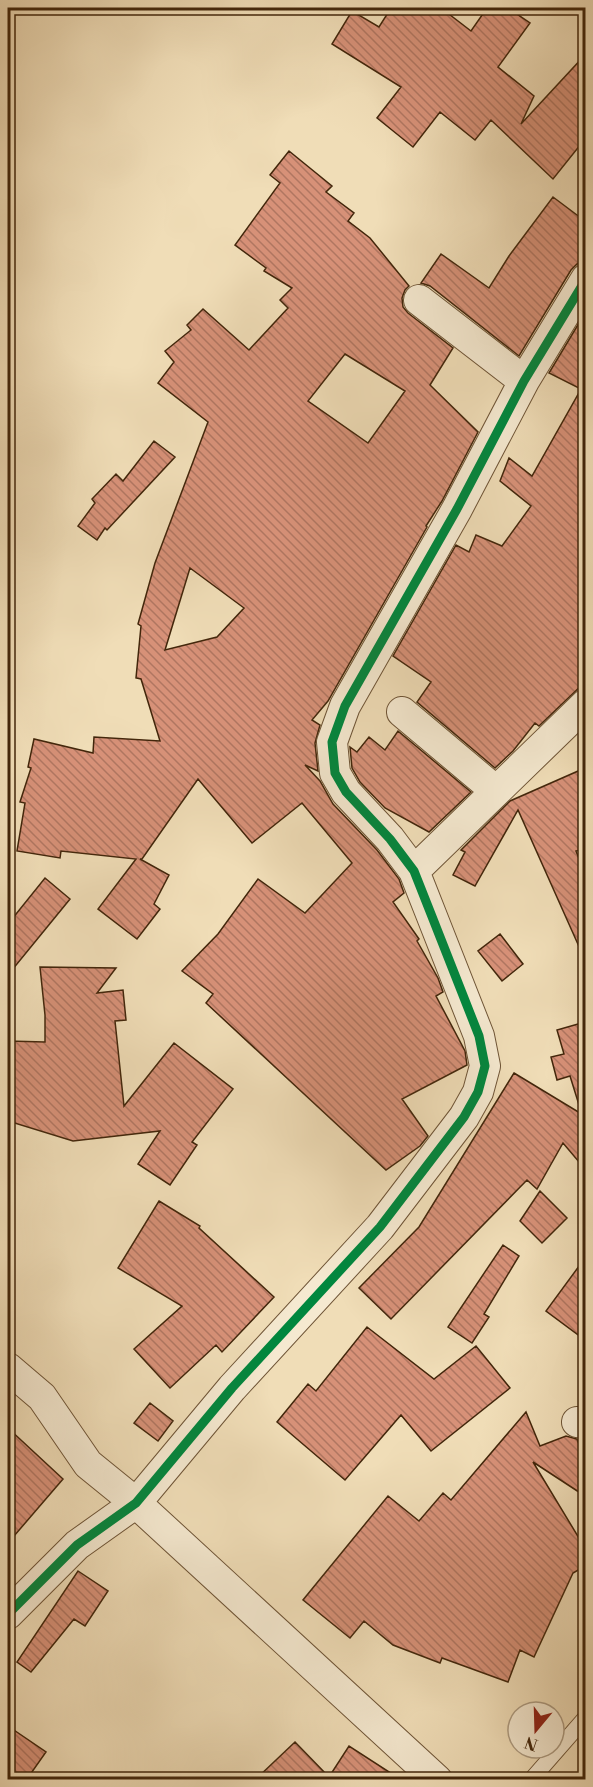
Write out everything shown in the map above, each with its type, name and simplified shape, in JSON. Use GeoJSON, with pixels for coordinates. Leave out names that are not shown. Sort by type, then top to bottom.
{"type":"FeatureCollection","features":[{"type":"Feature","properties":{"kind":"street"},"geometry":{"type":"LineString","coordinates":[[8,1614],[76,1545],[136,1503],[232,1388],[380,1227],[464,1117],[478,1092],[484,1066],[479,1036],[414,871],[390,839],[346,792],[335,772],[332,742],[345,706],[457,509],[524,381],[585,279]]}},
{"type":"Feature","properties":{"kind":"street"},"geometry":{"type":"LineString","coordinates":[[419,300],[524,381]]}},
{"type":"Feature","properties":{"kind":"street"},"geometry":{"type":"LineString","coordinates":[[414,871],[585,704]]}},
{"type":"Feature","properties":{"kind":"street"},"geometry":{"type":"LineString","coordinates":[[402,712],[496,791]]}},
{"type":"Feature","properties":{"kind":"street"},"geometry":{"type":"LineString","coordinates":[[8,1368],[42,1397],[88,1464],[136,1503],[437,1779]]}},
{"type":"Feature","properties":{"kind":"lane"},"geometry":{"type":"LineString","coordinates":[[531,1779],[585,1718]]}},
{"type":"Feature","properties":{"kind":"building"},"geometry":{"type":"Polygon","coordinates":[[[391,8],[441,8],[471,31],[487,8],[508,8],[530,23],[498,67],[534,96],[521,124],[585,55],[585,139],[553,179],[491,120],[475,140],[440,112],[413,147],[377,118],[401,87],[332,44],[352,11],[379,27],[391,8]]]}},
{"type":"Feature","properties":{"kind":"building"},"geometry":{"type":"Polygon","coordinates":[[[289,151],[332,186],[326,192],[354,213],[348,221],[370,238],[409,286],[402,298],[403,307],[453,348],[430,385],[478,432],[442,501],[328,701],[312,720],[320,725],[315,743],[318,771],[305,765],[320,781],[333,804],[377,850],[399,879],[404,893],[393,902],[419,939],[417,941],[438,978],[443,992],[436,996],[465,1051],[467,1065],[402,1099],[428,1136],[420,1146],[386,1170],[206,1003],[213,994],[182,971],[218,934],[258,879],[305,913],[352,863],[302,803],[252,843],[198,779],[140,859],[169,875],[154,904],[160,909],[137,939],[98,909],[136,859],[61,851],[60,858],[17,851],[25,803],[20,802],[31,768],[28,767],[34,739],[93,753],[94,737],[160,741],[141,679],[136,678],[141,626],[138,624],[155,563],[208,422],[158,383],[174,362],[165,351],[191,330],[187,325],[203,309],[249,350],[288,308],[280,300],[292,288],[264,271],[266,268],[235,245],[280,183],[270,175],[289,151]],[[345,354],[308,401],[368,443],[405,391],[345,354]],[[190,568],[165,650],[217,637],[244,608],[190,568]]]}},
{"type":"Feature","properties":{"kind":"building"},"geometry":{"type":"Polygon","coordinates":[[[553,197],[585,221],[585,262],[577,264],[571,270],[519,356],[430,286],[421,283],[441,254],[489,288],[509,256],[553,197]]]}},
{"type":"Feature","properties":{"kind":"building"},"geometry":{"type":"Polygon","coordinates":[[[585,313],[585,682],[539,726],[535,723],[513,751],[495,768],[417,702],[431,682],[393,656],[456,545],[469,552],[476,535],[502,546],[531,506],[500,481],[509,458],[532,476],[581,389],[549,373],[585,313]]]}},
{"type":"Feature","properties":{"kind":"building"},"geometry":{"type":"Polygon","coordinates":[[[154,441],[175,457],[107,530],[105,528],[97,540],[78,526],[95,503],[92,499],[116,474],[123,481],[154,441]]]}},
{"type":"Feature","properties":{"kind":"building"},"geometry":{"type":"Polygon","coordinates":[[[398,731],[471,792],[429,832],[385,808],[360,782],[352,768],[350,747],[357,752],[369,737],[385,750],[398,731]]]}},
{"type":"Feature","properties":{"kind":"building"},"geometry":{"type":"Polygon","coordinates":[[[585,768],[585,849],[576,851],[585,873],[585,960],[518,810],[475,886],[453,875],[465,852],[461,850],[510,801],[585,768]]]}},
{"type":"Feature","properties":{"kind":"building"},"geometry":{"type":"Polygon","coordinates":[[[45,878],[70,899],[8,975],[8,924],[45,878]]]}},
{"type":"Feature","properties":{"kind":"building"},"geometry":{"type":"Polygon","coordinates":[[[500,934],[523,964],[502,981],[478,951],[500,934]]]}},
{"type":"Feature","properties":{"kind":"building"},"geometry":{"type":"Polygon","coordinates":[[[40,967],[116,968],[97,993],[123,990],[126,1020],[115,1021],[124,1106],[174,1043],[233,1089],[192,1142],[197,1145],[170,1185],[138,1164],[160,1131],[73,1141],[8,1121],[8,1041],[45,1042],[40,967]]]}},
{"type":"Feature","properties":{"kind":"building"},"geometry":{"type":"Polygon","coordinates":[[[585,1022],[585,1104],[579,1105],[570,1076],[557,1080],[551,1057],[564,1054],[557,1030],[585,1022]]]}},
{"type":"Feature","properties":{"kind":"building"},"geometry":{"type":"Polygon","coordinates":[[[514,1073],[585,1116],[585,1169],[563,1143],[537,1189],[527,1180],[391,1319],[359,1288],[419,1227],[514,1073]]]}},
{"type":"Feature","properties":{"kind":"building"},"geometry":{"type":"Polygon","coordinates":[[[540,1191],[567,1218],[542,1243],[520,1221],[540,1191]]]}},
{"type":"Feature","properties":{"kind":"building"},"geometry":{"type":"Polygon","coordinates":[[[159,1201],[200,1226],[199,1228],[274,1297],[222,1352],[216,1345],[170,1388],[134,1349],[182,1306],[118,1268],[159,1201]]]}},
{"type":"Feature","properties":{"kind":"building"},"geometry":{"type":"Polygon","coordinates":[[[503,1245],[519,1256],[484,1314],[489,1317],[472,1343],[448,1327],[503,1245]]]}},
{"type":"Feature","properties":{"kind":"building"},"geometry":{"type":"Polygon","coordinates":[[[585,1258],[585,1340],[546,1311],[585,1258]]]}},
{"type":"Feature","properties":{"kind":"building"},"geometry":{"type":"Polygon","coordinates":[[[367,1327],[434,1379],[476,1346],[510,1388],[431,1451],[401,1415],[345,1480],[277,1422],[308,1384],[316,1391],[367,1327]]]}},
{"type":"Feature","properties":{"kind":"building"},"geometry":{"type":"Polygon","coordinates":[[[150,1403],[173,1421],[158,1441],[134,1423],[150,1403]]]}},
{"type":"Feature","properties":{"kind":"building"},"geometry":{"type":"Polygon","coordinates":[[[526,1412],[540,1446],[566,1436],[577,1439],[585,1460],[585,1496],[533,1462],[585,1548],[585,1566],[573,1573],[534,1657],[520,1650],[508,1682],[442,1658],[440,1663],[393,1645],[364,1621],[350,1638],[303,1600],[388,1496],[419,1521],[443,1493],[451,1500],[526,1412]]]}},
{"type":"Feature","properties":{"kind":"building"},"geometry":{"type":"Polygon","coordinates":[[[8,1428],[63,1479],[8,1543],[8,1428]]]}},
{"type":"Feature","properties":{"kind":"building"},"geometry":{"type":"Polygon","coordinates":[[[78,1571],[108,1591],[85,1626],[74,1619],[31,1672],[17,1662],[78,1571]]]}},
{"type":"Feature","properties":{"kind":"building"},"geometry":{"type":"Polygon","coordinates":[[[8,1726],[46,1752],[27,1779],[8,1779],[8,1726]]]}},
{"type":"Feature","properties":{"kind":"building"},"geometry":{"type":"Polygon","coordinates":[[[295,1742],[329,1777],[349,1746],[400,1779],[256,1779],[295,1742]]]}},
{"type":"Feature","properties":{"kind":"cycle path"},"geometry":{"type":"LineString","coordinates":[[8,1614],[77,1545],[136,1503],[232,1388],[380,1227],[464,1117],[478,1092],[485,1066],[479,1036],[414,871],[390,839],[346,792],[335,773],[332,742],[345,706],[457,509],[524,381],[586,279]]}}]}
